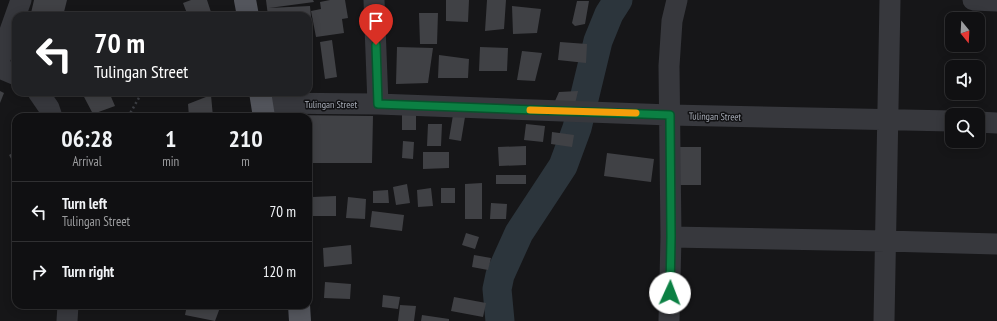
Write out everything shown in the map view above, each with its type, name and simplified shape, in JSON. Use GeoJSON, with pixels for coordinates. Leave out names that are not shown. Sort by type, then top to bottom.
{"type":"FeatureCollection","features":[{"type":"Feature","properties":{"kind":"main road"},"geometry":{"type":"LineString","coordinates":[[246,0],[248,12]]}},
{"type":"Feature","properties":{"kind":"main road"},"geometry":{"type":"LineString","coordinates":[[299,309],[300,321]]}},
{"type":"Feature","properties":{"kind":"street"},"geometry":{"type":"LineString","coordinates":[[17,12],[21,0]]}},
{"type":"Feature","properties":{"kind":"street"},"geometry":{"type":"LineString","coordinates":[[374,0],[378,104]]}},
{"type":"Feature","properties":{"kind":"street"},"geometry":{"type":"LineString","coordinates":[[669,321],[671,237],[669,66],[672,21],[676,0]]}},
{"type":"Feature","properties":{"kind":"street"},"geometry":{"type":"LineString","coordinates":[[884,321],[890,0]]}},
{"type":"Feature","properties":{"kind":"street"},"geometry":{"type":"LineString","coordinates":[[973,0],[997,1]]}},
{"type":"Feature","properties":{"kind":"street"},"geometry":{"type":"LineString","coordinates":[[0,59],[12,25]]}},
{"type":"Feature","properties":{"kind":"street"},"geometry":{"type":"LineString","coordinates":[[0,68],[12,73]]}},
{"type":"Feature","properties":{"kind":"street"},"geometry":{"type":"LineString","coordinates":[[41,96],[51,113]]}},
{"type":"Feature","properties":{"kind":"street","name":"Tulingan Street"},"geometry":{"type":"LineString","coordinates":[[262,104],[378,104],[670,115],[945,122]]}},
{"type":"Feature","properties":{"kind":"street"},"geometry":{"type":"LineString","coordinates":[[985,122],[997,122]]}},
{"type":"Feature","properties":{"kind":"street"},"geometry":{"type":"LineString","coordinates":[[671,237],[997,244]]}},
{"type":"Feature","properties":{"kind":"street"},"geometry":{"type":"LineString","coordinates":[[67,321],[68,309]]}},
{"type":"Feature","properties":{"kind":"path"},"geometry":{"type":"LineString","coordinates":[[130,113],[140,96]]}},
{"type":"Feature","properties":{"kind":"building"},"geometry":{"type":"Polygon","coordinates":[[[34,0],[67,0],[64,12],[31,12],[34,0]]]}},
{"type":"Feature","properties":{"kind":"building"},"geometry":{"type":"Polygon","coordinates":[[[191,0],[207,0],[211,12],[186,12],[183,3],[191,0]]]}},
{"type":"Feature","properties":{"kind":"building"},"geometry":{"type":"Polygon","coordinates":[[[266,0],[313,0],[314,2],[269,8],[310,6],[311,12],[268,12],[266,0]]]}},
{"type":"Feature","properties":{"kind":"building"},"geometry":{"type":"Polygon","coordinates":[[[345,0],[348,18],[342,19],[344,33],[316,37],[311,11],[321,9],[320,2],[345,0]]]}},
{"type":"Feature","properties":{"kind":"building"},"geometry":{"type":"Polygon","coordinates":[[[446,0],[469,0],[468,22],[446,21],[446,0]]]}},
{"type":"Feature","properties":{"kind":"building"},"geometry":{"type":"Polygon","coordinates":[[[487,0],[506,0],[504,29],[485,31],[487,0]]]}},
{"type":"Feature","properties":{"kind":"building"},"geometry":{"type":"Polygon","coordinates":[[[577,1],[589,1],[585,24],[575,26],[572,23],[577,1]]]}},
{"type":"Feature","properties":{"kind":"building"},"geometry":{"type":"Polygon","coordinates":[[[512,6],[541,9],[537,33],[513,34],[512,6]]]}},
{"type":"Feature","properties":{"kind":"building"},"geometry":{"type":"Polygon","coordinates":[[[419,13],[438,13],[437,44],[420,44],[419,13]]]}},
{"type":"Feature","properties":{"kind":"building"},"geometry":{"type":"Polygon","coordinates":[[[332,40],[337,77],[325,79],[320,42],[332,40]]]}},
{"type":"Feature","properties":{"kind":"building"},"geometry":{"type":"Polygon","coordinates":[[[560,42],[587,44],[586,63],[558,60],[560,42]]]}},
{"type":"Feature","properties":{"kind":"building"},"geometry":{"type":"Polygon","coordinates":[[[397,47],[433,48],[428,83],[396,84],[397,47]]]}},
{"type":"Feature","properties":{"kind":"building"},"geometry":{"type":"Polygon","coordinates":[[[480,47],[508,48],[507,71],[479,71],[480,47]]]}},
{"type":"Feature","properties":{"kind":"building"},"geometry":{"type":"Polygon","coordinates":[[[522,51],[542,53],[535,81],[517,80],[522,51]]]}},
{"type":"Feature","properties":{"kind":"building"},"geometry":{"type":"Polygon","coordinates":[[[439,55],[469,59],[468,78],[438,78],[439,55]]]}},
{"type":"Feature","properties":{"kind":"building"},"geometry":{"type":"Polygon","coordinates":[[[0,91],[4,93],[0,103],[0,91]]]}},
{"type":"Feature","properties":{"kind":"building"},"geometry":{"type":"Polygon","coordinates":[[[578,91],[575,104],[555,101],[559,92],[578,91]]]}},
{"type":"Feature","properties":{"kind":"building"},"geometry":{"type":"Polygon","coordinates":[[[84,96],[111,96],[115,106],[92,113],[84,96]]]}},
{"type":"Feature","properties":{"kind":"building"},"geometry":{"type":"Polygon","coordinates":[[[211,96],[213,113],[189,113],[188,104],[211,96]]]}},
{"type":"Feature","properties":{"kind":"building"},"geometry":{"type":"Polygon","coordinates":[[[402,114],[416,114],[416,130],[402,130],[402,114]]]}},
{"type":"Feature","properties":{"kind":"building"},"geometry":{"type":"Polygon","coordinates":[[[312,115],[373,116],[372,163],[312,163],[312,115]]]}},
{"type":"Feature","properties":{"kind":"building"},"geometry":{"type":"Polygon","coordinates":[[[453,115],[465,117],[461,141],[449,139],[453,115]]]}},
{"type":"Feature","properties":{"kind":"building"},"geometry":{"type":"Polygon","coordinates":[[[428,124],[442,124],[441,146],[427,146],[428,124]]]}},
{"type":"Feature","properties":{"kind":"building"},"geometry":{"type":"Polygon","coordinates":[[[526,124],[545,126],[543,142],[524,140],[526,124]]]}},
{"type":"Feature","properties":{"kind":"building"},"geometry":{"type":"Polygon","coordinates":[[[552,132],[574,135],[572,147],[551,144],[552,132]]]}},
{"type":"Feature","properties":{"kind":"building"},"geometry":{"type":"Polygon","coordinates":[[[403,141],[414,142],[413,159],[402,158],[403,141]]]}},
{"type":"Feature","properties":{"kind":"building"},"geometry":{"type":"Polygon","coordinates":[[[526,146],[526,165],[499,166],[498,147],[526,146]]]}},
{"type":"Feature","properties":{"kind":"building"},"geometry":{"type":"Polygon","coordinates":[[[678,147],[701,147],[701,185],[678,185],[678,147]]]}},
{"type":"Feature","properties":{"kind":"building"},"geometry":{"type":"Polygon","coordinates":[[[423,152],[449,152],[449,168],[423,169],[423,152]]]}},
{"type":"Feature","properties":{"kind":"building"},"geometry":{"type":"Polygon","coordinates":[[[12,153],[12,161],[9,155],[12,153]]]}},
{"type":"Feature","properties":{"kind":"building"},"geometry":{"type":"Polygon","coordinates":[[[607,153],[654,159],[651,182],[604,176],[607,153]]]}},
{"type":"Feature","properties":{"kind":"building"},"geometry":{"type":"Polygon","coordinates":[[[496,175],[526,175],[526,184],[496,184],[496,175]]]}},
{"type":"Feature","properties":{"kind":"building"},"geometry":{"type":"Polygon","coordinates":[[[482,183],[482,219],[465,219],[465,184],[482,183]]]}},
{"type":"Feature","properties":{"kind":"building"},"geometry":{"type":"Polygon","coordinates":[[[407,184],[410,203],[396,205],[393,187],[407,184]]]}},
{"type":"Feature","properties":{"kind":"building"},"geometry":{"type":"Polygon","coordinates":[[[431,188],[433,206],[418,207],[417,190],[431,188]]]}},
{"type":"Feature","properties":{"kind":"building"},"geometry":{"type":"Polygon","coordinates":[[[441,188],[455,188],[455,203],[441,203],[441,188]]]}},
{"type":"Feature","properties":{"kind":"building"},"geometry":{"type":"Polygon","coordinates":[[[388,190],[389,203],[373,203],[373,191],[388,190]]]}},
{"type":"Feature","properties":{"kind":"building"},"geometry":{"type":"Polygon","coordinates":[[[336,196],[336,216],[312,216],[312,197],[336,196]]]}},
{"type":"Feature","properties":{"kind":"building"},"geometry":{"type":"Polygon","coordinates":[[[348,197],[366,199],[365,219],[346,218],[348,197]]]}},
{"type":"Feature","properties":{"kind":"building"},"geometry":{"type":"Polygon","coordinates":[[[491,203],[507,204],[506,219],[490,219],[491,203]]]}},
{"type":"Feature","properties":{"kind":"building"},"geometry":{"type":"Polygon","coordinates":[[[372,211],[404,215],[402,231],[370,227],[372,211]]]}},
{"type":"Feature","properties":{"kind":"building"},"geometry":{"type":"Polygon","coordinates":[[[466,233],[479,237],[475,249],[462,245],[466,233]]]}},
{"type":"Feature","properties":{"kind":"building"},"geometry":{"type":"Polygon","coordinates":[[[351,245],[352,264],[324,267],[323,248],[351,245]]]}},
{"type":"Feature","properties":{"kind":"building"},"geometry":{"type":"Polygon","coordinates":[[[474,255],[491,258],[488,270],[472,267],[474,255]]]}},
{"type":"Feature","properties":{"kind":"building"},"geometry":{"type":"Polygon","coordinates":[[[325,282],[351,284],[350,299],[324,298],[325,282]]]}},
{"type":"Feature","properties":{"kind":"building"},"geometry":{"type":"Polygon","coordinates":[[[383,295],[400,297],[398,309],[382,307],[383,295]]]}},
{"type":"Feature","properties":{"kind":"building"},"geometry":{"type":"Polygon","coordinates":[[[454,297],[486,303],[483,317],[451,311],[454,297]]]}},
{"type":"Feature","properties":{"kind":"building"},"geometry":{"type":"Polygon","coordinates":[[[400,305],[416,306],[414,321],[398,321],[400,305]]]}},
{"type":"Feature","properties":{"kind":"building"},"geometry":{"type":"Polygon","coordinates":[[[186,309],[220,309],[215,321],[185,315],[186,309]]]}},
{"type":"Feature","properties":{"kind":"building"},"geometry":{"type":"Polygon","coordinates":[[[422,315],[449,319],[449,321],[421,321],[422,315]]]}},
{"type":"Feature","properties":{"kind":"waterway"},"geometry":{"type":"LineString","coordinates":[[500,321],[497,289],[500,275],[519,233],[563,166],[577,128],[598,41],[609,14],[618,0]]}},
{"type":"Feature","properties":{"kind":"slow traffic"},"geometry":{"type":"LineString","coordinates":[[530,110],[636,113]]}},
{"type":"Feature","properties":{"kind":"route"},"geometry":{"type":"LineString","coordinates":[[376,45],[378,104],[670,115],[670,293]]}}]}
